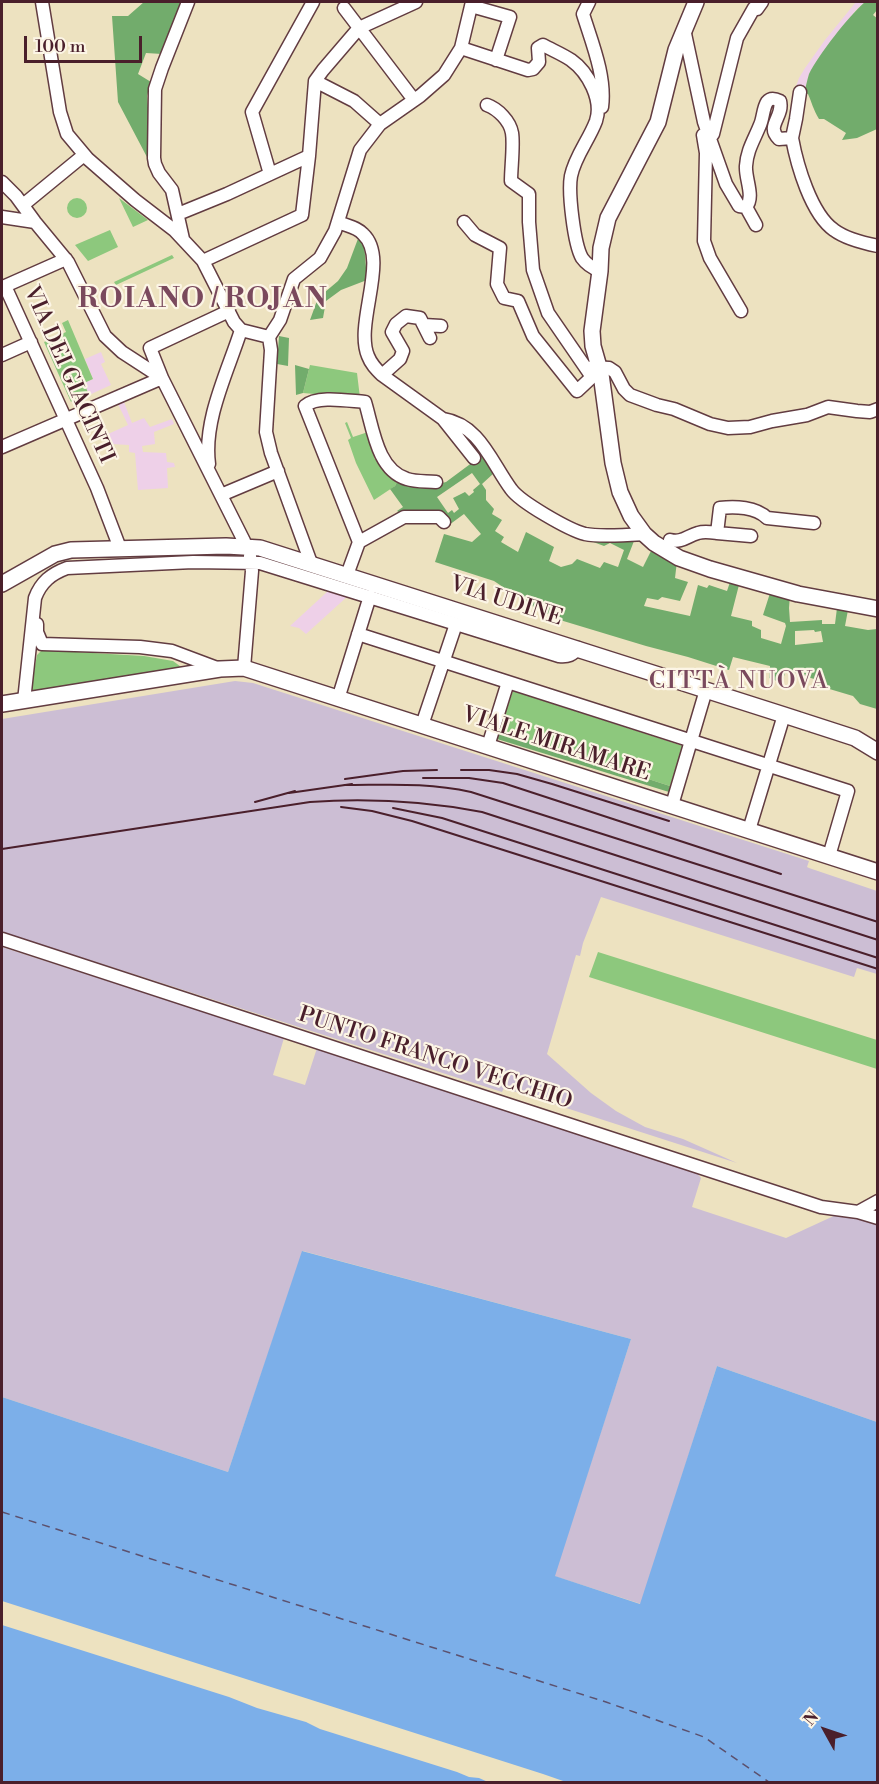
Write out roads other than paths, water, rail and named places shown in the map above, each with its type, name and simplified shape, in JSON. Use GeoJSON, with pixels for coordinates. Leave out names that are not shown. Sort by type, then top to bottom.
{"type":"FeatureCollection","features":[{"type":"Feature","properties":{"kind":"main road"},"geometry":{"type":"LineString","coordinates":[[696,2],[676,50],[658,122],[608,218],[601,248],[592,331],[593,346],[620,492],[631,516],[651,537],[679,558],[798,594],[878,609]]}},
{"type":"Feature","properties":{"kind":"main road","name":"VIA UDINE"},"geometry":{"type":"LineString","coordinates":[[2,584],[55,554],[65,551],[118,554],[226,546],[250,547],[311,563],[855,738],[878,753]]}},
{"type":"Feature","properties":{"kind":"main road","name":"VIALE MIRAMARE"},"geometry":{"type":"LineString","coordinates":[[2,704],[220,669],[244,668],[878,872]]}},
{"type":"Feature","properties":{"kind":"street"},"geometry":{"type":"LineString","coordinates":[[42,2],[61,118],[68,134],[84,155],[135,200],[174,230],[203,261],[234,322],[241,330],[269,337]]}},
{"type":"Feature","properties":{"kind":"street"},"geometry":{"type":"LineString","coordinates":[[183,239],[172,190],[159,172],[154,158],[154,98],[162,68],[188,2]]}},
{"type":"Feature","properties":{"kind":"street"},"geometry":{"type":"LineString","coordinates":[[270,174],[252,112],[313,2]]}},
{"type":"Feature","properties":{"kind":"street"},"geometry":{"type":"LineString","coordinates":[[203,261],[302,215],[315,81],[359,28],[416,2]]}},
{"type":"Feature","properties":{"kind":"street"},"geometry":{"type":"LineString","coordinates":[[589,2],[583,14],[604,96],[602,111],[571,175],[570,192],[578,250],[591,268],[600,271]]}},
{"type":"Feature","properties":{"kind":"street"},"geometry":{"type":"LineString","coordinates":[[311,563],[266,432],[271,350],[269,337],[280,320],[294,279],[320,258],[335,231],[360,150],[380,124],[444,75],[461,48],[472,4],[510,17],[496,60]]}},
{"type":"Feature","properties":{"kind":"street"},"geometry":{"type":"LineString","coordinates":[[710,138],[713,134],[737,38],[758,5]]}},
{"type":"Feature","properties":{"kind":"street"},"geometry":{"type":"LineString","coordinates":[[344,8],[414,100]]}},
{"type":"Feature","properties":{"kind":"street"},"geometry":{"type":"LineString","coordinates":[[684,29],[704,122],[731,194],[740,206],[746,207]]}},
{"type":"Feature","properties":{"kind":"street"},"geometry":{"type":"LineString","coordinates":[[461,48],[528,70],[533,69],[539,62],[538,48],[543,45],[573,62],[584,74],[595,93],[596,120]]}},
{"type":"Feature","properties":{"kind":"street"},"geometry":{"type":"LineString","coordinates":[[315,81],[354,101],[380,124]]}},
{"type":"Feature","properties":{"kind":"street"},"geometry":{"type":"LineString","coordinates":[[800,92],[792,138],[801,175],[811,199],[832,230],[860,242],[878,246]]}},
{"type":"Feature","properties":{"kind":"street"},"geometry":{"type":"LineString","coordinates":[[746,207],[750,202],[746,178],[749,147],[761,123],[767,102],[771,99],[776,99],[782,106],[774,123],[774,135],[779,139],[792,138]]}},
{"type":"Feature","properties":{"kind":"street"},"geometry":{"type":"LineString","coordinates":[[488,105],[502,115],[512,132],[511,181],[529,194],[533,270],[543,298],[597,374]]}},
{"type":"Feature","properties":{"kind":"street"},"geometry":{"type":"LineString","coordinates":[[704,122],[702,127],[706,153],[704,241],[710,258],[741,310]]}},
{"type":"Feature","properties":{"kind":"street"},"geometry":{"type":"LineString","coordinates":[[23,205],[84,155]]}},
{"type":"Feature","properties":{"kind":"street"},"geometry":{"type":"LineString","coordinates":[[178,214],[309,156]]}},
{"type":"Feature","properties":{"kind":"street"},"geometry":{"type":"LineString","coordinates":[[2,182],[16,196],[66,259],[105,336],[122,352],[162,378]]}},
{"type":"Feature","properties":{"kind":"street"},"geometry":{"type":"LineString","coordinates":[[746,207],[756,225]]}},
{"type":"Feature","properties":{"kind":"street"},"geometry":{"type":"LineString","coordinates":[[2,218],[35,222]]}},
{"type":"Feature","properties":{"kind":"street"},"geometry":{"type":"LineString","coordinates":[[338,222],[359,230],[369,240],[371,248],[373,269],[371,294],[364,327],[367,356],[382,375],[443,419],[474,458]]}},
{"type":"Feature","properties":{"kind":"street"},"geometry":{"type":"LineString","coordinates":[[464,222],[475,235],[500,248],[497,284],[499,290],[504,298],[518,301],[532,336],[577,391],[597,374],[609,368],[615,372],[630,395],[719,426],[740,429],[807,415],[825,407],[870,411],[878,409]]}},
{"type":"Feature","properties":{"kind":"street","name":"VIA DEI GIACINTI"},"geometry":{"type":"LineString","coordinates":[[66,259],[5,286],[97,488],[118,554]]}},
{"type":"Feature","properties":{"kind":"street"},"geometry":{"type":"LineString","coordinates":[[229,311],[150,348],[162,378],[244,541]]}},
{"type":"Feature","properties":{"kind":"street"},"geometry":{"type":"LineString","coordinates":[[382,375],[400,358],[403,351],[392,332],[396,324],[406,316],[420,318],[430,338]]}},
{"type":"Feature","properties":{"kind":"street"},"geometry":{"type":"LineString","coordinates":[[424,325],[441,326]]}},
{"type":"Feature","properties":{"kind":"street"},"geometry":{"type":"LineString","coordinates":[[212,477],[207,447],[210,422],[241,330]]}},
{"type":"Feature","properties":{"kind":"street"},"geometry":{"type":"LineString","coordinates":[[2,355],[31,342]]}},
{"type":"Feature","properties":{"kind":"street"},"geometry":{"type":"LineString","coordinates":[[2,447],[162,378]]}},
{"type":"Feature","properties":{"kind":"street"},"geometry":{"type":"LineString","coordinates":[[347,575],[359,542],[305,406],[309,402],[325,399],[365,402],[384,462],[409,480],[436,482]]}},
{"type":"Feature","properties":{"kind":"street"},"geometry":{"type":"LineString","coordinates":[[443,419],[454,421],[473,433],[520,499],[549,516],[586,534],[651,537]]}},
{"type":"Feature","properties":{"kind":"street"},"geometry":{"type":"LineString","coordinates":[[221,495],[278,471]]}},
{"type":"Feature","properties":{"kind":"street"},"geometry":{"type":"LineString","coordinates":[[717,532],[720,508],[728,507],[762,513],[767,518],[814,523]]}},
{"type":"Feature","properties":{"kind":"street"},"geometry":{"type":"LineString","coordinates":[[359,542],[404,518],[439,517],[444,522]]}},
{"type":"Feature","properties":{"kind":"street"},"geometry":{"type":"LineString","coordinates":[[670,540],[678,542],[694,534],[708,532],[751,536]]}},
{"type":"Feature","properties":{"kind":"street"},"geometry":{"type":"LineString","coordinates":[[24,701],[34,603],[40,587],[49,577],[59,571],[118,554],[193,562],[250,558],[562,656],[573,654],[578,648]]}},
{"type":"Feature","properties":{"kind":"street"},"geometry":{"type":"LineString","coordinates":[[244,668],[252,571],[250,558]]}},
{"type":"Feature","properties":{"kind":"street"},"geometry":{"type":"LineString","coordinates":[[338,699],[370,596]]}},
{"type":"Feature","properties":{"kind":"street","name":"VIALE MIRAMARE"},"geometry":{"type":"LineString","coordinates":[[34,603],[38,610],[37,632],[42,644],[132,646],[172,651],[220,669]]}},
{"type":"Feature","properties":{"kind":"street"},"geometry":{"type":"LineString","coordinates":[[422,725],[456,624]]}},
{"type":"Feature","properties":{"kind":"street"},"geometry":{"type":"LineString","coordinates":[[358,634],[848,791],[829,856]]}},
{"type":"Feature","properties":{"kind":"street"},"geometry":{"type":"LineString","coordinates":[[488,746],[508,682]]}},
{"type":"Feature","properties":{"kind":"street"},"geometry":{"type":"LineString","coordinates":[[672,805],[706,690]]}},
{"type":"Feature","properties":{"kind":"street"},"geometry":{"type":"LineString","coordinates":[[749,830],[784,715]]}},
{"type":"Feature","properties":{"kind":"street","name":"PUNTO FRANCO VECCHIO"},"geometry":{"type":"LineString","coordinates":[[2,939],[821,1208],[858,1212],[878,1218]]}},
{"type":"Feature","properties":{"kind":"street"},"geometry":{"type":"LineString","coordinates":[[858,1212],[878,1201]]}},
{"type":"Feature","properties":{"kind":"water"},"geometry":{"type":"Polygon","coordinates":[[[302,1251],[631,1339],[555,1576],[640,1604],[717,1366],[877,1422],[877,1782],[2,1782],[2,1397],[228,1472],[302,1251]]]}},
{"type":"Feature","properties":{"kind":"railway"},"geometry":{"type":"LineString","coordinates":[[345,779],[403,771],[437,770]]}},
{"type":"Feature","properties":{"kind":"railway"},"geometry":{"type":"LineString","coordinates":[[461,770],[489,770],[517,774],[669,821]]}},
{"type":"Feature","properties":{"kind":"railway"},"geometry":{"type":"LineString","coordinates":[[423,778],[469,778],[503,783],[781,874]]}},
{"type":"Feature","properties":{"kind":"railway"},"geometry":{"type":"LineString","coordinates":[[289,793],[352,784]]}},
{"type":"Feature","properties":{"kind":"railway"},"geometry":{"type":"LineString","coordinates":[[344,785],[423,785],[471,792],[878,922]]}},
{"type":"Feature","properties":{"kind":"railway"},"geometry":{"type":"LineString","coordinates":[[255,802],[295,791]]}},
{"type":"Feature","properties":{"kind":"railway"},"geometry":{"type":"LineString","coordinates":[[2,849],[310,802],[353,800],[417,803],[482,812],[878,940]]}},
{"type":"Feature","properties":{"kind":"railway"},"geometry":{"type":"LineString","coordinates":[[341,807],[372,811],[412,821],[878,969]]}},
{"type":"Feature","properties":{"kind":"railway"},"geometry":{"type":"LineString","coordinates":[[393,808],[442,818],[878,958]]}},
{"type":"Feature","properties":{"kind":"district","name":"ROIANO / ROJAN"},"geometry":{"type":"Point","coordinates":[203,300]}},
{"type":"Feature","properties":{"kind":"district","name":"CITTÀ NUOVA"},"geometry":{"type":"Point","coordinates":[739,682]}}]}
